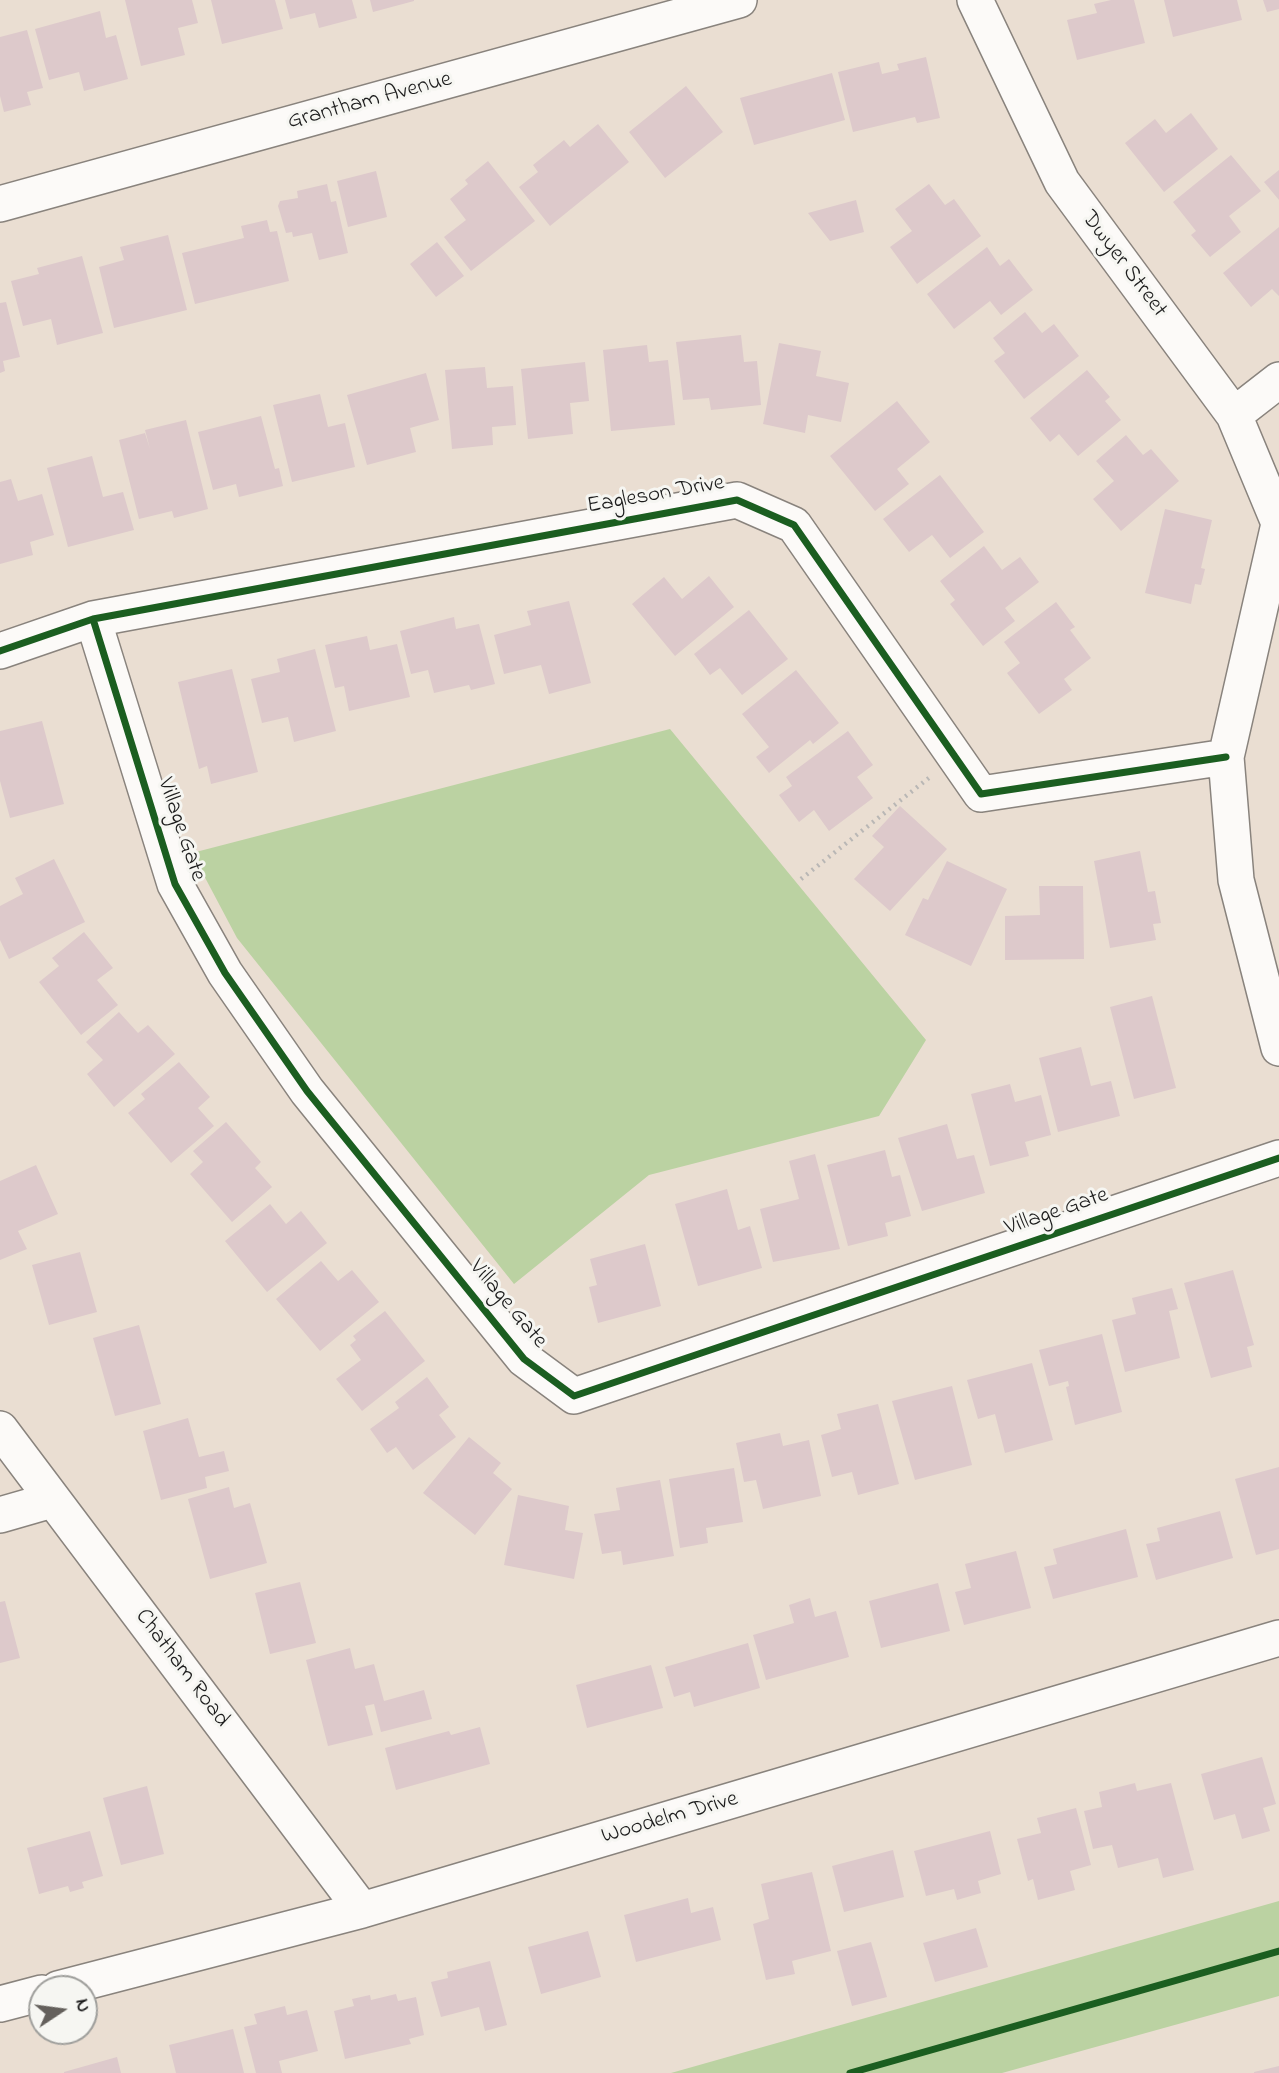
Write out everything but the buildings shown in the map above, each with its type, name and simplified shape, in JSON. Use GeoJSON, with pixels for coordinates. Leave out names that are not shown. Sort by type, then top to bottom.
{"type":"FeatureCollection","features":[{"type":"Feature","properties":{"kind":"street","name":"Grantham Avenue"},"geometry":{"type":"LineString","coordinates":[[0,204],[740,0]]}},
{"type":"Feature","properties":{"kind":"street","name":"Dwyer Street"},"geometry":{"type":"LineString","coordinates":[[975,0],[1062,182],[1234,415],[1279,524],[1226,757],[1236,880],[1279,1048]]}},
{"type":"Feature","properties":{"kind":"street"},"geometry":{"type":"LineString","coordinates":[[1234,415],[1279,380]]}},
{"type":"Feature","properties":{"kind":"street","name":"Eagleson Drive"},"geometry":{"type":"LineString","coordinates":[[0,651],[93,619],[737,500],[794,525],[981,794],[1226,757]]}},
{"type":"Feature","properties":{"kind":"street","name":"Village Gate"},"geometry":{"type":"LineString","coordinates":[[93,619],[175,884],[225,973],[307,1091],[524,1359],[574,1396],[1279,1158]]}},
{"type":"Feature","properties":{"kind":"street","name":"Chatham Road"},"geometry":{"type":"LineString","coordinates":[[0,1429],[362,1910]]}},
{"type":"Feature","properties":{"kind":"street"},"geometry":{"type":"LineString","coordinates":[[0,1515],[52,1500]]}},
{"type":"Feature","properties":{"kind":"street","name":"Woodelm Drive"},"geometry":{"type":"LineString","coordinates":[[98,1979],[362,1910],[1279,1638]]}},
{"type":"Feature","properties":{"kind":"street"},"geometry":{"type":"LineString","coordinates":[[0,2004],[28,1997]]}},
{"type":"Feature","properties":{"kind":"path"},"geometry":{"type":"LineString","coordinates":[[801,879],[956,757]]}},
{"type":"Feature","properties":{"kind":"green space"},"geometry":{"type":"Polygon","coordinates":[[[670,729],[926,1040],[879,1116],[649,1175],[514,1284],[237,938],[192,853],[670,729]]]}},
{"type":"Feature","properties":{"kind":"green space"},"geometry":{"type":"Polygon","coordinates":[[[1279,1901],[1279,1996],[1002,2073],[671,2073],[1279,1901]]]}},
{"type":"Feature","properties":{"kind":"cycle path"},"geometry":{"type":"LineString","coordinates":[[0,651],[93,619],[737,500],[794,525],[981,794],[1226,757]]}},
{"type":"Feature","properties":{"kind":"cycle path"},"geometry":{"type":"LineString","coordinates":[[93,619],[175,884],[225,973],[307,1091],[524,1359],[574,1396],[1279,1158]]}},
{"type":"Feature","properties":{"kind":"cycle path"},"geometry":{"type":"LineString","coordinates":[[850,2073],[1279,1951]]}}]}
